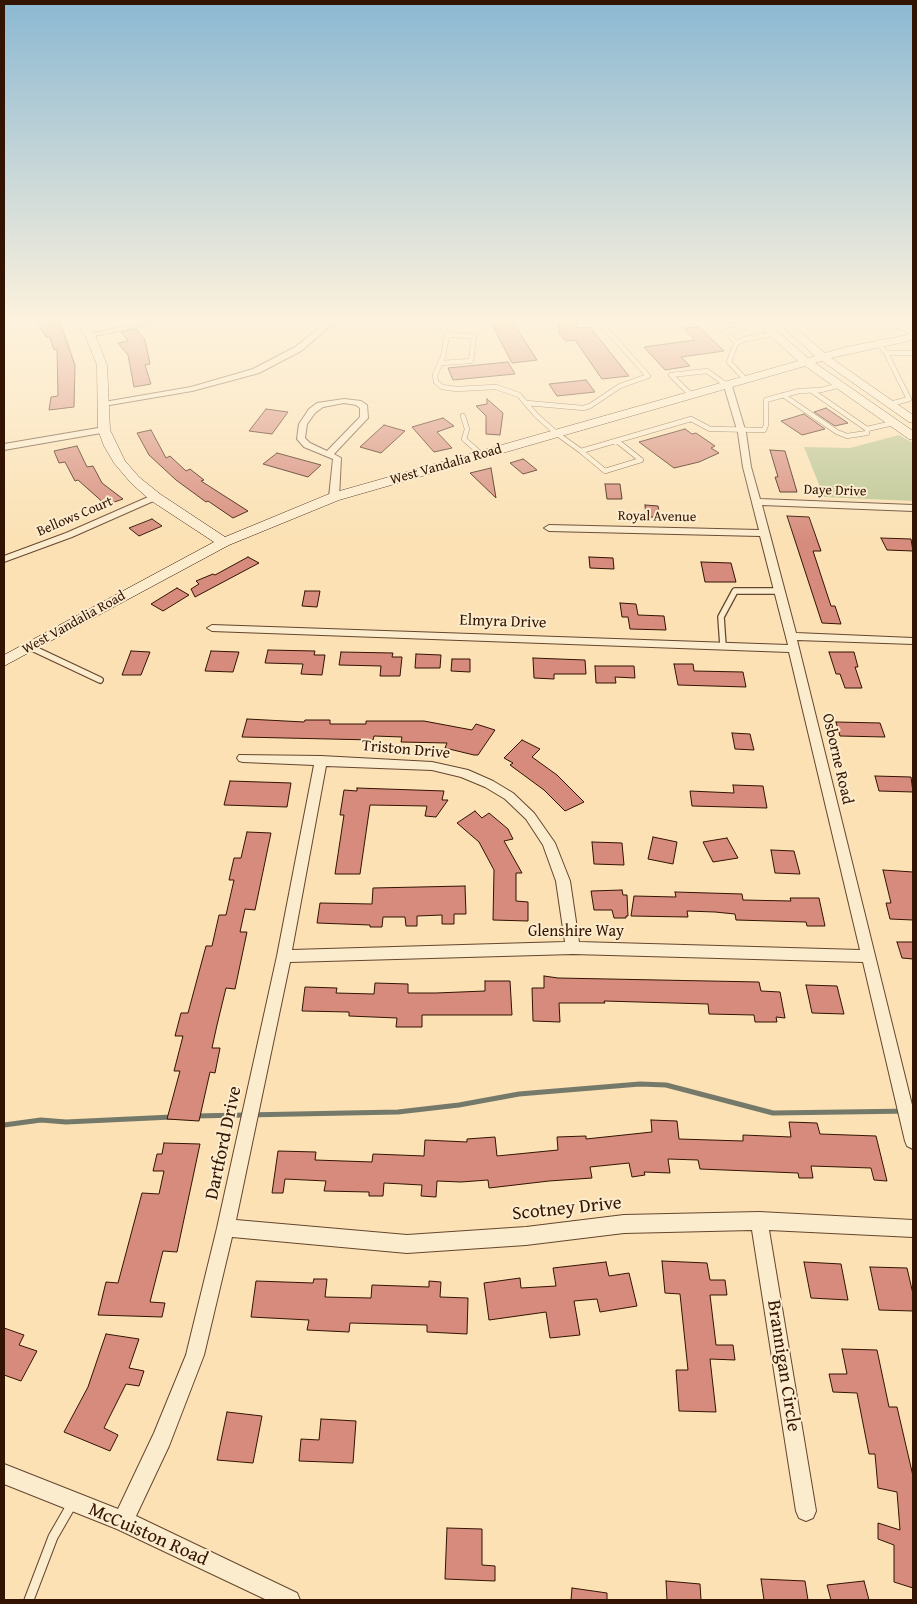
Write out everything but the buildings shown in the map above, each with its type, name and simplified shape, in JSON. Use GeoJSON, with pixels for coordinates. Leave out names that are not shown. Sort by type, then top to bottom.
{"type":"FeatureCollection","features":[{"type":"Feature","properties":{"kind":"main road"},"geometry":{"type":"LineString","coordinates":[[103,394],[104,430],[110,446],[120,463],[135,480],[155,497],[224,542]]}},
{"type":"Feature","properties":{"kind":"main road","name":"West Vandalia Road"},"geometry":{"type":"LineString","coordinates":[[4,661],[224,542],[334,497],[700,394]]}},
{"type":"Feature","properties":{"kind":"main road"},"geometry":{"type":"LineString","coordinates":[[849,394],[913,436]]}},
{"type":"Feature","properties":{"kind":"main road"},"geometry":{"type":"LineString","coordinates":[[876,394],[913,420]]}},
{"type":"Feature","properties":{"kind":"street"},"geometry":{"type":"LineString","coordinates":[[104,404],[164,394]]}},
{"type":"Feature","properties":{"kind":"street","name":"Osborne Road"},"geometry":{"type":"LineString","coordinates":[[730,394],[741,431],[747,467],[791,636],[913,1141]]}},
{"type":"Feature","properties":{"kind":"street"},"geometry":{"type":"LineString","coordinates":[[329,454],[364,418],[364,407],[358,403],[344,401],[320,405],[308,416],[303,424],[301,439],[307,445],[337,458],[334,497]]}},
{"type":"Feature","properties":{"kind":"street"},"geometry":{"type":"LineString","coordinates":[[4,447],[104,430]]}},
{"type":"Feature","properties":{"kind":"street","name":"Bellows Court"},"geometry":{"type":"LineString","coordinates":[[4,559],[69,535],[155,497]]}},
{"type":"Feature","properties":{"kind":"street","name":"Daye Drive"},"geometry":{"type":"LineString","coordinates":[[757,502],[913,508]]}},
{"type":"Feature","properties":{"kind":"street","name":"Royal Avenue"},"geometry":{"type":"LineString","coordinates":[[549,528],[763,533]]}},
{"type":"Feature","properties":{"kind":"street","name":"Elmyra Drive"},"geometry":{"type":"LineString","coordinates":[[212,628],[794,649]]}},
{"type":"Feature","properties":{"kind":"street"},"geometry":{"type":"LineString","coordinates":[[791,636],[913,641]]}},
{"type":"Feature","properties":{"kind":"street","name":"Triston Drive"},"geometry":{"type":"LineString","coordinates":[[243,758],[432,766],[464,773],[489,784],[509,796],[530,816],[549,843],[563,881],[573,948]]}},
{"type":"Feature","properties":{"kind":"street","name":"Dartford Drive"},"geometry":{"type":"LineString","coordinates":[[123,1521],[162,1439],[195,1355],[226,1228],[284,956],[322,760]]}},
{"type":"Feature","properties":{"kind":"street","name":"Glenshire Way"},"geometry":{"type":"LineString","coordinates":[[284,956],[573,948],[867,956]]}},
{"type":"Feature","properties":{"kind":"street","name":"Scotney Drive"},"geometry":{"type":"LineString","coordinates":[[226,1228],[407,1244],[526,1236],[624,1224],[758,1221],[913,1228]]}},
{"type":"Feature","properties":{"kind":"street","name":"Brannigan Circle"},"geometry":{"type":"LineString","coordinates":[[758,1221],[806,1511]]}},
{"type":"Feature","properties":{"kind":"street","name":"McCuiston Road"},"geometry":{"type":"LineString","coordinates":[[5,1477],[123,1521],[290,1600]]}},
{"type":"Feature","properties":{"kind":"lane"},"geometry":{"type":"LineString","coordinates":[[517,394],[528,402],[536,415],[556,433],[605,471],[641,460],[617,441]]}},
{"type":"Feature","properties":{"kind":"lane"},"geometry":{"type":"LineString","coordinates":[[528,402],[583,408],[590,406],[608,394]]}},
{"type":"Feature","properties":{"kind":"lane"},"geometry":{"type":"LineString","coordinates":[[580,451],[691,419],[710,430],[764,430],[766,425],[764,402],[770,398],[788,394]]}},
{"type":"Feature","properties":{"kind":"lane"},"geometry":{"type":"LineString","coordinates":[[816,394],[867,429],[893,423]]}},
{"type":"Feature","properties":{"kind":"lane"},"geometry":{"type":"LineString","coordinates":[[783,395],[847,436],[868,433],[867,429]]}},
{"type":"Feature","properties":{"kind":"lane"},"geometry":{"type":"LineString","coordinates":[[890,404],[911,399]]}},
{"type":"Feature","properties":{"kind":"lane"},"geometry":{"type":"LineString","coordinates":[[463,416],[467,429],[464,439],[482,455]]}},
{"type":"Feature","properties":{"kind":"lane"},"geometry":{"type":"LineString","coordinates":[[722,646],[721,617],[735,591],[779,591]]}},
{"type":"Feature","properties":{"kind":"lane"},"geometry":{"type":"LineString","coordinates":[[30,647],[100,680]]}},
{"type":"Feature","properties":{"kind":"lane"},"geometry":{"type":"LineString","coordinates":[[29,1600],[53,1537],[73,1502]]}},
{"type":"Feature","properties":{"kind":"green space"},"geometry":{"type":"Polygon","coordinates":[[[899,435],[913,443],[913,501],[824,497],[804,447],[850,448],[899,435]]]}},
{"type":"Feature","properties":{"kind":"waterway"},"geometry":{"type":"LineString","coordinates":[[194,1116],[398,1112],[459,1105],[519,1094],[640,1084],[666,1085],[773,1113],[913,1111]]}},
{"type":"Feature","properties":{"kind":"waterway"},"geometry":{"type":"LineString","coordinates":[[4,1125],[41,1120],[66,1122],[172,1117]]}}]}
